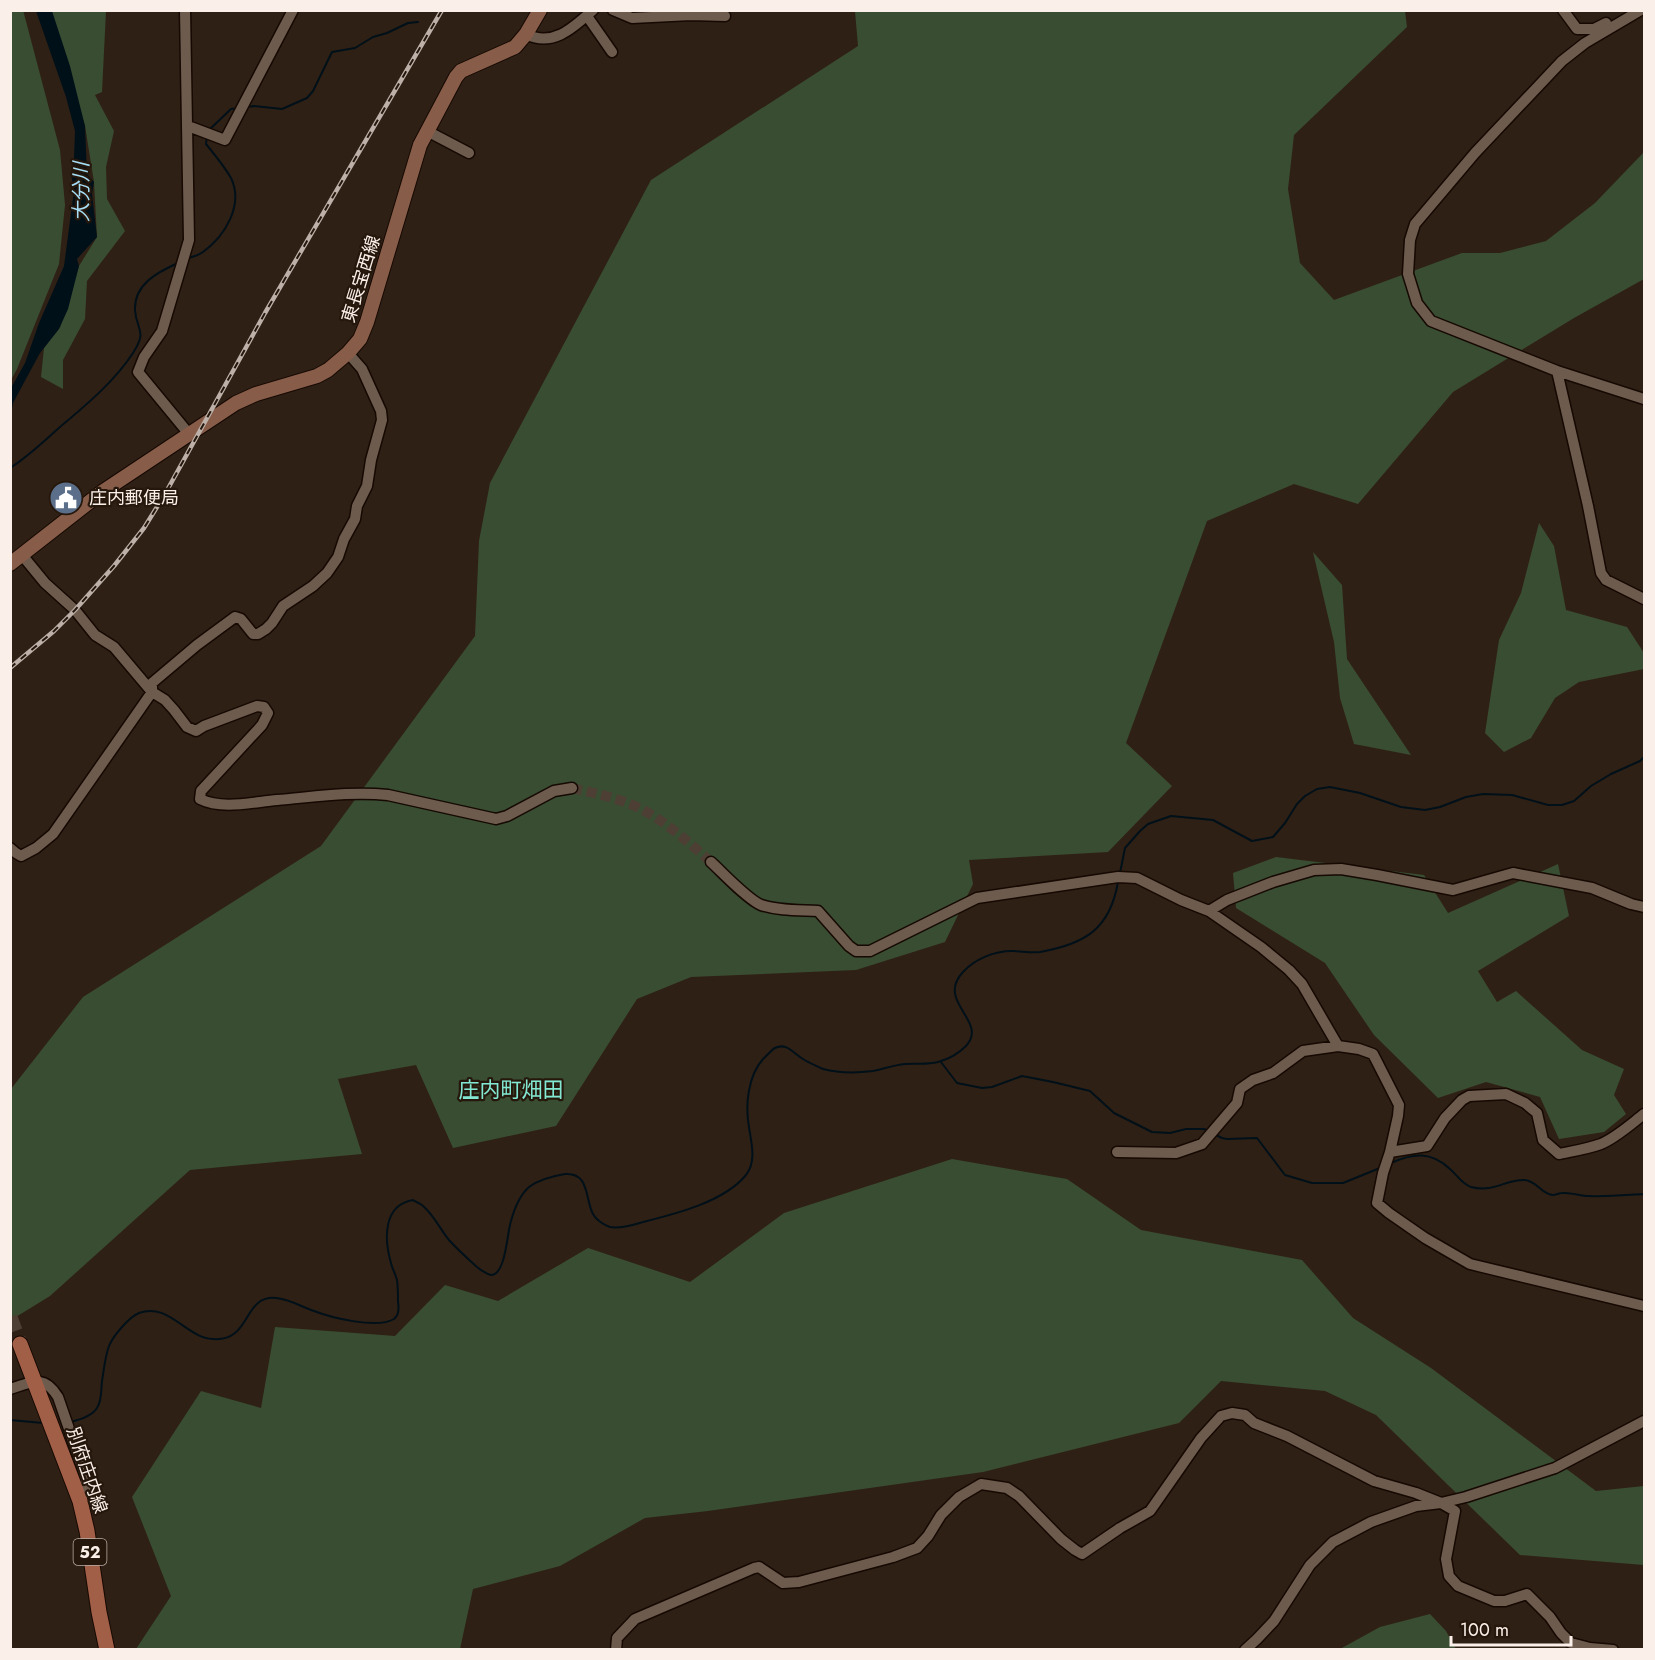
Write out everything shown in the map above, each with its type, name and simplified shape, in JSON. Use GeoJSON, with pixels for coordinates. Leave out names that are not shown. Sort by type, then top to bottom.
{"type":"FeatureCollection","features":[{"type":"Feature","properties":{"kind":"main road","name":"東長宝西線"},"geometry":{"type":"LineString","coordinates":[[10,564],[102,492],[236,403],[256,394],[317,376],[348,353],[360,339],[367,322],[420,145],[456,77],[461,71],[515,47],[526,34],[540,10]]}},
{"type":"Feature","properties":{"kind":"main road","name":"別府庄内線"},"geometry":{"type":"LineString","coordinates":[[20,1344],[80,1501],[107,1650]]}},
{"type":"Feature","properties":{"kind":"street"},"geometry":{"type":"LineString","coordinates":[[185,10],[189,240],[162,332],[144,357],[138,372],[189,434]]}},
{"type":"Feature","properties":{"kind":"street"},"geometry":{"type":"LineString","coordinates":[[188,126],[225,140],[293,10]]}},
{"type":"Feature","properties":{"kind":"street"},"geometry":{"type":"LineString","coordinates":[[613,10],[632,18],[692,13],[725,16]]}},
{"type":"Feature","properties":{"kind":"street"},"geometry":{"type":"LineString","coordinates":[[1563,10],[1577,30],[1594,29],[1610,21],[1622,21]]}},
{"type":"Feature","properties":{"kind":"street"},"geometry":{"type":"LineString","coordinates":[[1641,10],[1585,43],[1562,60],[1448,183],[1415,224],[1410,240],[1408,274],[1417,303],[1431,321],[1557,371],[1644,399]]}},
{"type":"Feature","properties":{"kind":"street"},"geometry":{"type":"LineString","coordinates":[[526,34],[544,39],[558,36],[571,30],[590,13],[612,52]]}},
{"type":"Feature","properties":{"kind":"street"},"geometry":{"type":"LineString","coordinates":[[428,131],[469,153]]}},
{"type":"Feature","properties":{"kind":"street"},"geometry":{"type":"LineString","coordinates":[[10,862],[36,848],[53,834],[152,692],[152,683],[196,645],[235,617],[241,619],[253,634],[266,629],[283,606],[313,586],[327,573],[338,557],[367,486],[371,460],[382,420],[381,411],[369,381],[360,366],[348,353]]}},
{"type":"Feature","properties":{"kind":"street"},"geometry":{"type":"LineString","coordinates":[[1557,371],[1601,573],[1606,580],[1644,599]]}},
{"type":"Feature","properties":{"kind":"street"},"geometry":{"type":"LineString","coordinates":[[22,555],[45,582],[75,610],[95,635],[114,647],[152,692],[165,700],[187,727],[196,731],[257,706],[264,707],[268,713],[262,725],[201,791],[200,799],[211,804],[376,794],[496,819],[507,816],[554,791],[572,788]]}},
{"type":"Feature","properties":{"kind":"street"},"geometry":{"type":"LineString","coordinates":[[10,848],[21,855]]}},
{"type":"Feature","properties":{"kind":"street"},"geometry":{"type":"LineString","coordinates":[[711,862],[750,898],[760,904],[779,909],[818,911],[856,951],[870,951],[977,898],[1118,877],[1137,878],[1209,912],[1261,947],[1289,970],[1302,984],[1338,1046]]}},
{"type":"Feature","properties":{"kind":"street"},"geometry":{"type":"LineString","coordinates":[[1209,912],[1227,900],[1273,882],[1314,870],[1377,875],[1453,890],[1514,873],[1592,888],[1644,907]]}},
{"type":"Feature","properties":{"kind":"street"},"geometry":{"type":"LineString","coordinates":[[1117,1152],[1176,1153],[1202,1144],[1237,1103],[1240,1089],[1253,1080],[1273,1073],[1303,1051],[1338,1046],[1359,1049],[1373,1054],[1399,1105],[1377,1203],[1389,1214],[1470,1264],[1644,1306]]}},
{"type":"Feature","properties":{"kind":"street"},"geometry":{"type":"LineString","coordinates":[[1390,1152],[1427,1146],[1445,1118],[1462,1100],[1470,1096],[1506,1094],[1525,1103],[1537,1113],[1543,1140],[1559,1154],[1600,1144],[1644,1114]]}},
{"type":"Feature","properties":{"kind":"street"},"geometry":{"type":"LineString","coordinates":[[10,1389],[35,1381],[51,1386],[58,1397],[86,1478],[87,1487],[80,1501]]}},
{"type":"Feature","properties":{"kind":"street"},"geometry":{"type":"LineString","coordinates":[[616,1650],[617,1638],[635,1618],[754,1568],[759,1567],[788,1584],[893,1557],[916,1548],[928,1536],[940,1515],[959,1497],[981,1484],[1007,1488],[1019,1496],[1061,1539],[1082,1554],[1150,1511],[1201,1438],[1221,1416],[1232,1413],[1245,1415],[1254,1423],[1287,1436],[1374,1481],[1416,1493],[1442,1503],[1455,1511],[1446,1559],[1449,1576],[1458,1586],[1494,1601],[1505,1601],[1527,1594],[1571,1643],[1590,1648],[1613,1650]]}},
{"type":"Feature","properties":{"kind":"street"},"geometry":{"type":"LineString","coordinates":[[1245,1650],[1274,1621],[1310,1565],[1334,1542],[1371,1522],[1416,1506],[1466,1497],[1555,1468],[1644,1421]]}},
{"type":"Feature","properties":{"kind":"green space"},"geometry":{"type":"Polygon","coordinates":[[[23,10],[60,150],[65,205],[59,264],[11,380],[10,11],[23,10]]]}},
{"type":"Feature","properties":{"kind":"green space"},"geometry":{"type":"Polygon","coordinates":[[[50,11],[106,11],[102,92],[95,95],[114,131],[106,167],[107,199],[125,231],[87,281],[85,319],[63,360],[63,389],[41,377],[44,348],[60,327],[79,266],[97,237],[94,182],[85,126],[50,11]]]}},
{"type":"Feature","properties":{"kind":"green space"},"geometry":{"type":"Polygon","coordinates":[[[855,11],[1405,11],[1407,27],[1294,135],[1288,189],[1300,263],[1334,300],[1462,253],[1500,253],[1546,241],[1595,203],[1644,152],[1644,279],[1574,318],[1453,392],[1358,504],[1294,484],[1207,521],[1126,743],[1172,786],[1108,852],[969,860],[973,884],[945,942],[856,970],[691,977],[637,999],[556,1126],[453,1148],[416,1065],[338,1079],[362,1154],[190,1170],[50,1296],[11,1320],[11,1089],[83,997],[321,846],[475,636],[479,541],[490,483],[651,180],[858,46],[855,11]]]}},
{"type":"Feature","properties":{"kind":"green space"},"geometry":{"type":"Polygon","coordinates":[[[1539,523],[1554,546],[1566,610],[1627,627],[1644,653],[1644,669],[1579,682],[1555,698],[1531,738],[1504,752],[1485,733],[1499,640],[1521,593],[1539,523]]]}},
{"type":"Feature","properties":{"kind":"green space"},"geometry":{"type":"Polygon","coordinates":[[[1313,552],[1342,585],[1347,659],[1411,755],[1354,744],[1340,698],[1334,642],[1313,552]]]}},
{"type":"Feature","properties":{"kind":"green space"},"geometry":{"type":"Polygon","coordinates":[[[1276,857],[1424,875],[1448,913],[1558,864],[1569,916],[1478,971],[1497,1002],[1516,991],[1582,1050],[1624,1069],[1614,1095],[1626,1114],[1604,1132],[1559,1139],[1540,1097],[1486,1082],[1438,1098],[1374,1035],[1325,963],[1236,908],[1233,873],[1276,857]]]}},
{"type":"Feature","properties":{"kind":"green space"},"geometry":{"type":"Polygon","coordinates":[[[952,1159],[1067,1179],[1141,1230],[1302,1260],[1353,1318],[1431,1368],[1596,1491],[1644,1486],[1644,1565],[1520,1555],[1376,1415],[1325,1391],[1221,1381],[1179,1423],[983,1472],[645,1518],[560,1566],[473,1589],[460,1649],[136,1649],[171,1596],[132,1497],[201,1391],[261,1408],[275,1327],[395,1336],[445,1285],[498,1301],[588,1248],[690,1282],[784,1213],[952,1159]]]}},
{"type":"Feature","properties":{"kind":"green space"},"geometry":{"type":"Polygon","coordinates":[[[1430,1614],[1446,1631],[1456,1649],[1340,1649],[1380,1627],[1430,1614]]]}},
{"type":"Feature","properties":{"kind":"water","name":"大分川"},"geometry":{"type":"Polygon","coordinates":[[[36,11],[52,11],[70,66],[85,126],[87,174],[94,182],[92,194],[97,237],[77,259],[79,266],[68,309],[59,329],[40,353],[13,403],[11,414],[11,388],[25,363],[39,323],[64,266],[74,191],[71,174],[75,131],[66,97],[36,11]]]}},
{"type":"Feature","properties":{"kind":"waterway"},"geometry":{"type":"LineString","coordinates":[[247,107],[282,109],[307,98],[313,91],[332,52],[355,48],[373,37],[408,23],[418,22]]}},
{"type":"Feature","properties":{"kind":"waterway"},"geometry":{"type":"LineString","coordinates":[[208,131],[231,109],[239,108]]}},
{"type":"Feature","properties":{"kind":"waterway"},"geometry":{"type":"LineString","coordinates":[[186,259],[201,253],[211,245],[225,229],[234,209],[234,188],[231,178],[206,144],[207,136]]}},
{"type":"Feature","properties":{"kind":"waterway"},"geometry":{"type":"LineString","coordinates":[[10,468],[80,410],[117,374],[133,353],[140,339],[135,310],[138,293],[155,275],[178,263]]}},
{"type":"Feature","properties":{"kind":"waterway"},"geometry":{"type":"LineString","coordinates":[[1120,873],[1125,848],[1140,831],[1148,824],[1171,816],[1213,820],[1252,841],[1273,837],[1305,796],[1317,789],[1330,787],[1360,793],[1401,807],[1425,810],[1483,794],[1512,795],[1548,805],[1562,805],[1574,801],[1591,786],[1644,757]]}},
{"type":"Feature","properties":{"kind":"waterway"},"geometry":{"type":"LineString","coordinates":[[70,1422],[89,1415],[99,1405],[109,1346],[122,1327],[139,1313],[159,1312],[194,1333],[213,1339],[226,1338],[235,1333],[251,1310],[265,1299],[286,1300],[322,1314],[366,1323],[386,1322],[394,1319],[398,1311],[398,1285],[391,1265],[387,1234],[391,1216],[403,1203],[413,1200],[422,1205],[456,1247],[477,1267],[491,1275],[496,1273],[503,1261],[511,1221],[520,1198],[529,1187],[537,1182],[565,1174],[579,1177],[583,1182],[594,1216],[610,1227],[656,1219],[712,1200],[737,1184],[749,1170],[752,1151],[748,1118],[749,1091],[758,1066],[774,1049],[783,1046],[823,1069],[848,1072],[873,1071],[905,1064],[934,1063],[950,1058],[966,1046],[971,1037],[971,1028],[955,993],[956,983],[963,972],[973,963],[992,954],[1005,951],[1040,952],[1056,949],[1082,939],[1093,932],[1109,912],[1118,882]]}},
{"type":"Feature","properties":{"kind":"waterway"},"geometry":{"type":"LineString","coordinates":[[941,1062],[957,1083],[982,1088],[992,1087],[1022,1076],[1090,1091],[1114,1113],[1152,1132],[1170,1133],[1186,1129],[1209,1131]]}},
{"type":"Feature","properties":{"kind":"waterway"},"geometry":{"type":"LineString","coordinates":[[1214,1134],[1227,1139],[1257,1138],[1285,1175],[1312,1183],[1343,1183],[1380,1168]]}},
{"type":"Feature","properties":{"kind":"waterway"},"geometry":{"type":"LineString","coordinates":[[1391,1163],[1407,1157],[1429,1157],[1443,1163],[1468,1186],[1479,1188],[1525,1180],[1553,1195],[1561,1193],[1586,1196],[1644,1194]]}},
{"type":"Feature","properties":{"kind":"waterway"},"geometry":{"type":"LineString","coordinates":[[10,1420],[43,1423]]}},
{"type":"Feature","properties":{"kind":"tunnel"},"geometry":{"type":"LineString","coordinates":[[572,788],[619,800],[645,811],[674,831],[711,862]]}},
{"type":"Feature","properties":{"kind":"tunnel"},"geometry":{"type":"LineString","coordinates":[[10,1317],[20,1344]]}},
{"type":"Feature","properties":{"kind":"railway"},"geometry":{"type":"LineString","coordinates":[[10,668],[75,610],[144,528],[265,313],[442,10]]}},
{"type":"Feature","properties":{"kind":"place","name":"庄内郵便局"},"geometry":{"type":"Point","coordinates":[66,498]}},
{"type":"Feature","properties":{"kind":"district","name":"庄内町畑田"},"geometry":{"type":"Point","coordinates":[511,1090]}}]}
